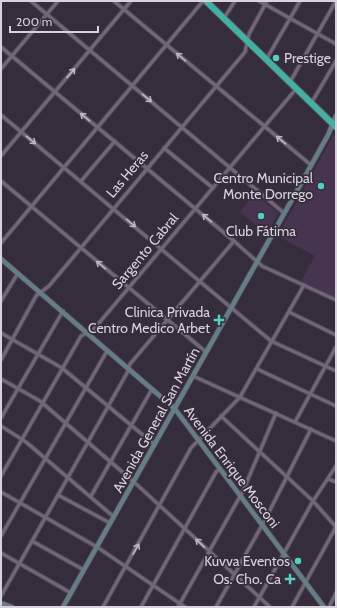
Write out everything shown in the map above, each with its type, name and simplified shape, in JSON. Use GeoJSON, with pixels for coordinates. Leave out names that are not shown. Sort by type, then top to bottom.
{"type":"FeatureCollection","features":[{"type":"Feature","properties":{"kind":"highway"},"geometry":{"type":"LineString","coordinates":[[206,1],[334,126]]}},
{"type":"Feature","properties":{"kind":"main road","name":"Avenida General San Martín"},"geometry":{"type":"LineString","coordinates":[[63,607],[334,126],[336,116]]}},
{"type":"Feature","properties":{"kind":"main road","name":"Avenida Enrique Mosconi"},"geometry":{"type":"LineString","coordinates":[[1,259],[175,409],[324,607]]}},
{"type":"Feature","properties":{"kind":"main road"},"geometry":{"type":"LineString","coordinates":[[1,603],[12,607]]}},
{"type":"Feature","properties":{"kind":"street"},"geometry":{"type":"LineString","coordinates":[[30,1],[284,213]]}},
{"type":"Feature","properties":{"kind":"street"},"geometry":{"type":"LineString","coordinates":[[1,69],[58,1]]}},
{"type":"Feature","properties":{"kind":"street"},"geometry":{"type":"LineString","coordinates":[[114,1],[311,166]]}},
{"type":"Feature","properties":{"kind":"street"},"geometry":{"type":"LineString","coordinates":[[1,156],[131,1]]}},
{"type":"Feature","properties":{"kind":"street"},"geometry":{"type":"LineString","coordinates":[[1,243],[203,1]]}},
{"type":"Feature","properties":{"kind":"street"},"geometry":{"type":"LineString","coordinates":[[224,19],[234,1]]}},
{"type":"Feature","properties":{"kind":"street"},"geometry":{"type":"LineString","coordinates":[[259,1],[266,3],[336,44]]}},
{"type":"Feature","properties":{"kind":"street"},"geometry":{"type":"LineString","coordinates":[[266,60],[300,1]]}},
{"type":"Feature","properties":{"kind":"street"},"geometry":{"type":"LineString","coordinates":[[289,83],[336,1]]}},
{"type":"Feature","properties":{"kind":"street","name":"Las Heras"},"geometry":{"type":"LineString","coordinates":[[1,360],[36,296],[41,293],[245,52],[249,34],[266,3]]}},
{"type":"Feature","properties":{"kind":"street"},"geometry":{"type":"LineString","coordinates":[[1,47],[196,209],[262,266],[336,300]]}},
{"type":"Feature","properties":{"kind":"street"},"geometry":{"type":"LineString","coordinates":[[311,104],[336,61]]}},
{"type":"Feature","properties":{"kind":"street","name":"Sargento Cabral"},"geometry":{"type":"LineString","coordinates":[[1,476],[81,336],[94,329],[296,89]]}},
{"type":"Feature","properties":{"kind":"street"},"geometry":{"type":"LineString","coordinates":[[1,115],[272,342],[336,371]]}},
{"type":"Feature","properties":{"kind":"street"},"geometry":{"type":"LineString","coordinates":[[81,181],[114,141]]}},
{"type":"Feature","properties":{"kind":"street"},"geometry":{"type":"LineString","coordinates":[[164,148],[213,188]]}},
{"type":"Feature","properties":{"kind":"street"},"geometry":{"type":"LineString","coordinates":[[1,181],[206,352]]}},
{"type":"Feature","properties":{"kind":"street"},"geometry":{"type":"LineString","coordinates":[[1,596],[130,364],[234,241]]}},
{"type":"Feature","properties":{"kind":"street"},"geometry":{"type":"LineString","coordinates":[[1,301],[18,273]]}},
{"type":"Feature","properties":{"kind":"street"},"geometry":{"type":"LineString","coordinates":[[103,607],[191,448],[240,397],[304,285]]}},
{"type":"Feature","properties":{"kind":"street"},"geometry":{"type":"LineString","coordinates":[[1,418],[63,311]]}},
{"type":"Feature","properties":{"kind":"street"},"geometry":{"type":"LineString","coordinates":[[289,312],[336,334]]}},
{"type":"Feature","properties":{"kind":"street"},"geometry":{"type":"LineString","coordinates":[[1,333],[62,368],[130,426],[155,445]]}},
{"type":"Feature","properties":{"kind":"street"},"geometry":{"type":"LineString","coordinates":[[294,422],[336,347]]}},
{"type":"Feature","properties":{"kind":"street"},"geometry":{"type":"LineString","coordinates":[[1,536],[108,350]]}},
{"type":"Feature","properties":{"kind":"street"},"geometry":{"type":"LineString","coordinates":[[257,369],[336,406]]}},
{"type":"Feature","properties":{"kind":"street"},"geometry":{"type":"LineString","coordinates":[[193,376],[336,441]]}},
{"type":"Feature","properties":{"kind":"street"},"geometry":{"type":"LineString","coordinates":[[1,379],[42,403],[134,482],[270,607]]}},
{"type":"Feature","properties":{"kind":"street"},"geometry":{"type":"LineString","coordinates":[[91,496],[152,389]]}},
{"type":"Feature","properties":{"kind":"street"},"geometry":{"type":"LineString","coordinates":[[179,605],[240,496],[276,413]]}},
{"type":"Feature","properties":{"kind":"street"},"geometry":{"type":"LineString","coordinates":[[221,416],[313,501],[336,527],[292,607]]}},
{"type":"Feature","properties":{"kind":"street"},"geometry":{"type":"LineString","coordinates":[[1,426],[22,439],[114,517]]}},
{"type":"Feature","properties":{"kind":"street"},"geometry":{"type":"LineString","coordinates":[[216,607],[262,525],[311,430]]}},
{"type":"Feature","properties":{"kind":"street"},"geometry":{"type":"LineString","coordinates":[[254,607],[313,501],[336,466]]}},
{"type":"Feature","properties":{"kind":"street"},"geometry":{"type":"LineString","coordinates":[[141,607],[216,472],[220,469]]}},
{"type":"Feature","properties":{"kind":"street"},"geometry":{"type":"LineString","coordinates":[[328,479],[336,482]]}},
{"type":"Feature","properties":{"kind":"street"},"geometry":{"type":"LineString","coordinates":[[1,492],[97,547],[153,585],[179,605],[185,607]]}},
{"type":"Feature","properties":{"kind":"street"},"geometry":{"type":"LineString","coordinates":[[58,495],[110,523]]}},
{"type":"Feature","properties":{"kind":"street"},"geometry":{"type":"LineString","coordinates":[[32,541],[84,570]]}},
{"type":"Feature","properties":{"kind":"street"},"geometry":{"type":"LineString","coordinates":[[1,553],[71,593]]}},
{"type":"Feature","properties":{"kind":"street"},"geometry":{"type":"LineString","coordinates":[[329,607],[336,593]]}},
{"type":"Feature","properties":{"kind":"shaded area","name":"Centro Municipal Monte Dorrego"},"geometry":{"type":"Polygon","coordinates":[[[336,135],[336,299],[300,283],[315,256],[278,236],[333,136],[336,135]]]}},
{"type":"Feature","properties":{"kind":"shaded area","name":"Club Fátima"},"geometry":{"type":"Polygon","coordinates":[[[254,193],[278,213],[267,234],[240,212],[254,193]]]}},
{"type":"Feature","properties":{"kind":"place","name":"Prestige"},"geometry":{"type":"Point","coordinates":[276,58]}},
{"type":"Feature","properties":{"kind":"place","name":"Centro Municipal Monte Dorrego"},"geometry":{"type":"Point","coordinates":[321,186]}},
{"type":"Feature","properties":{"kind":"place","name":"Club Fátima"},"geometry":{"type":"Point","coordinates":[261,216]}},
{"type":"Feature","properties":{"kind":"place","name":"Clinica Privada Centro Medico Arbet"},"geometry":{"type":"Point","coordinates":[219,320]}},
{"type":"Feature","properties":{"kind":"place","name":"Kuvva Eventos"},"geometry":{"type":"Point","coordinates":[298,561]}},
{"type":"Feature","properties":{"kind":"place","name":"Os. Cho. Ca"},"geometry":{"type":"Point","coordinates":[290,579]}}]}
